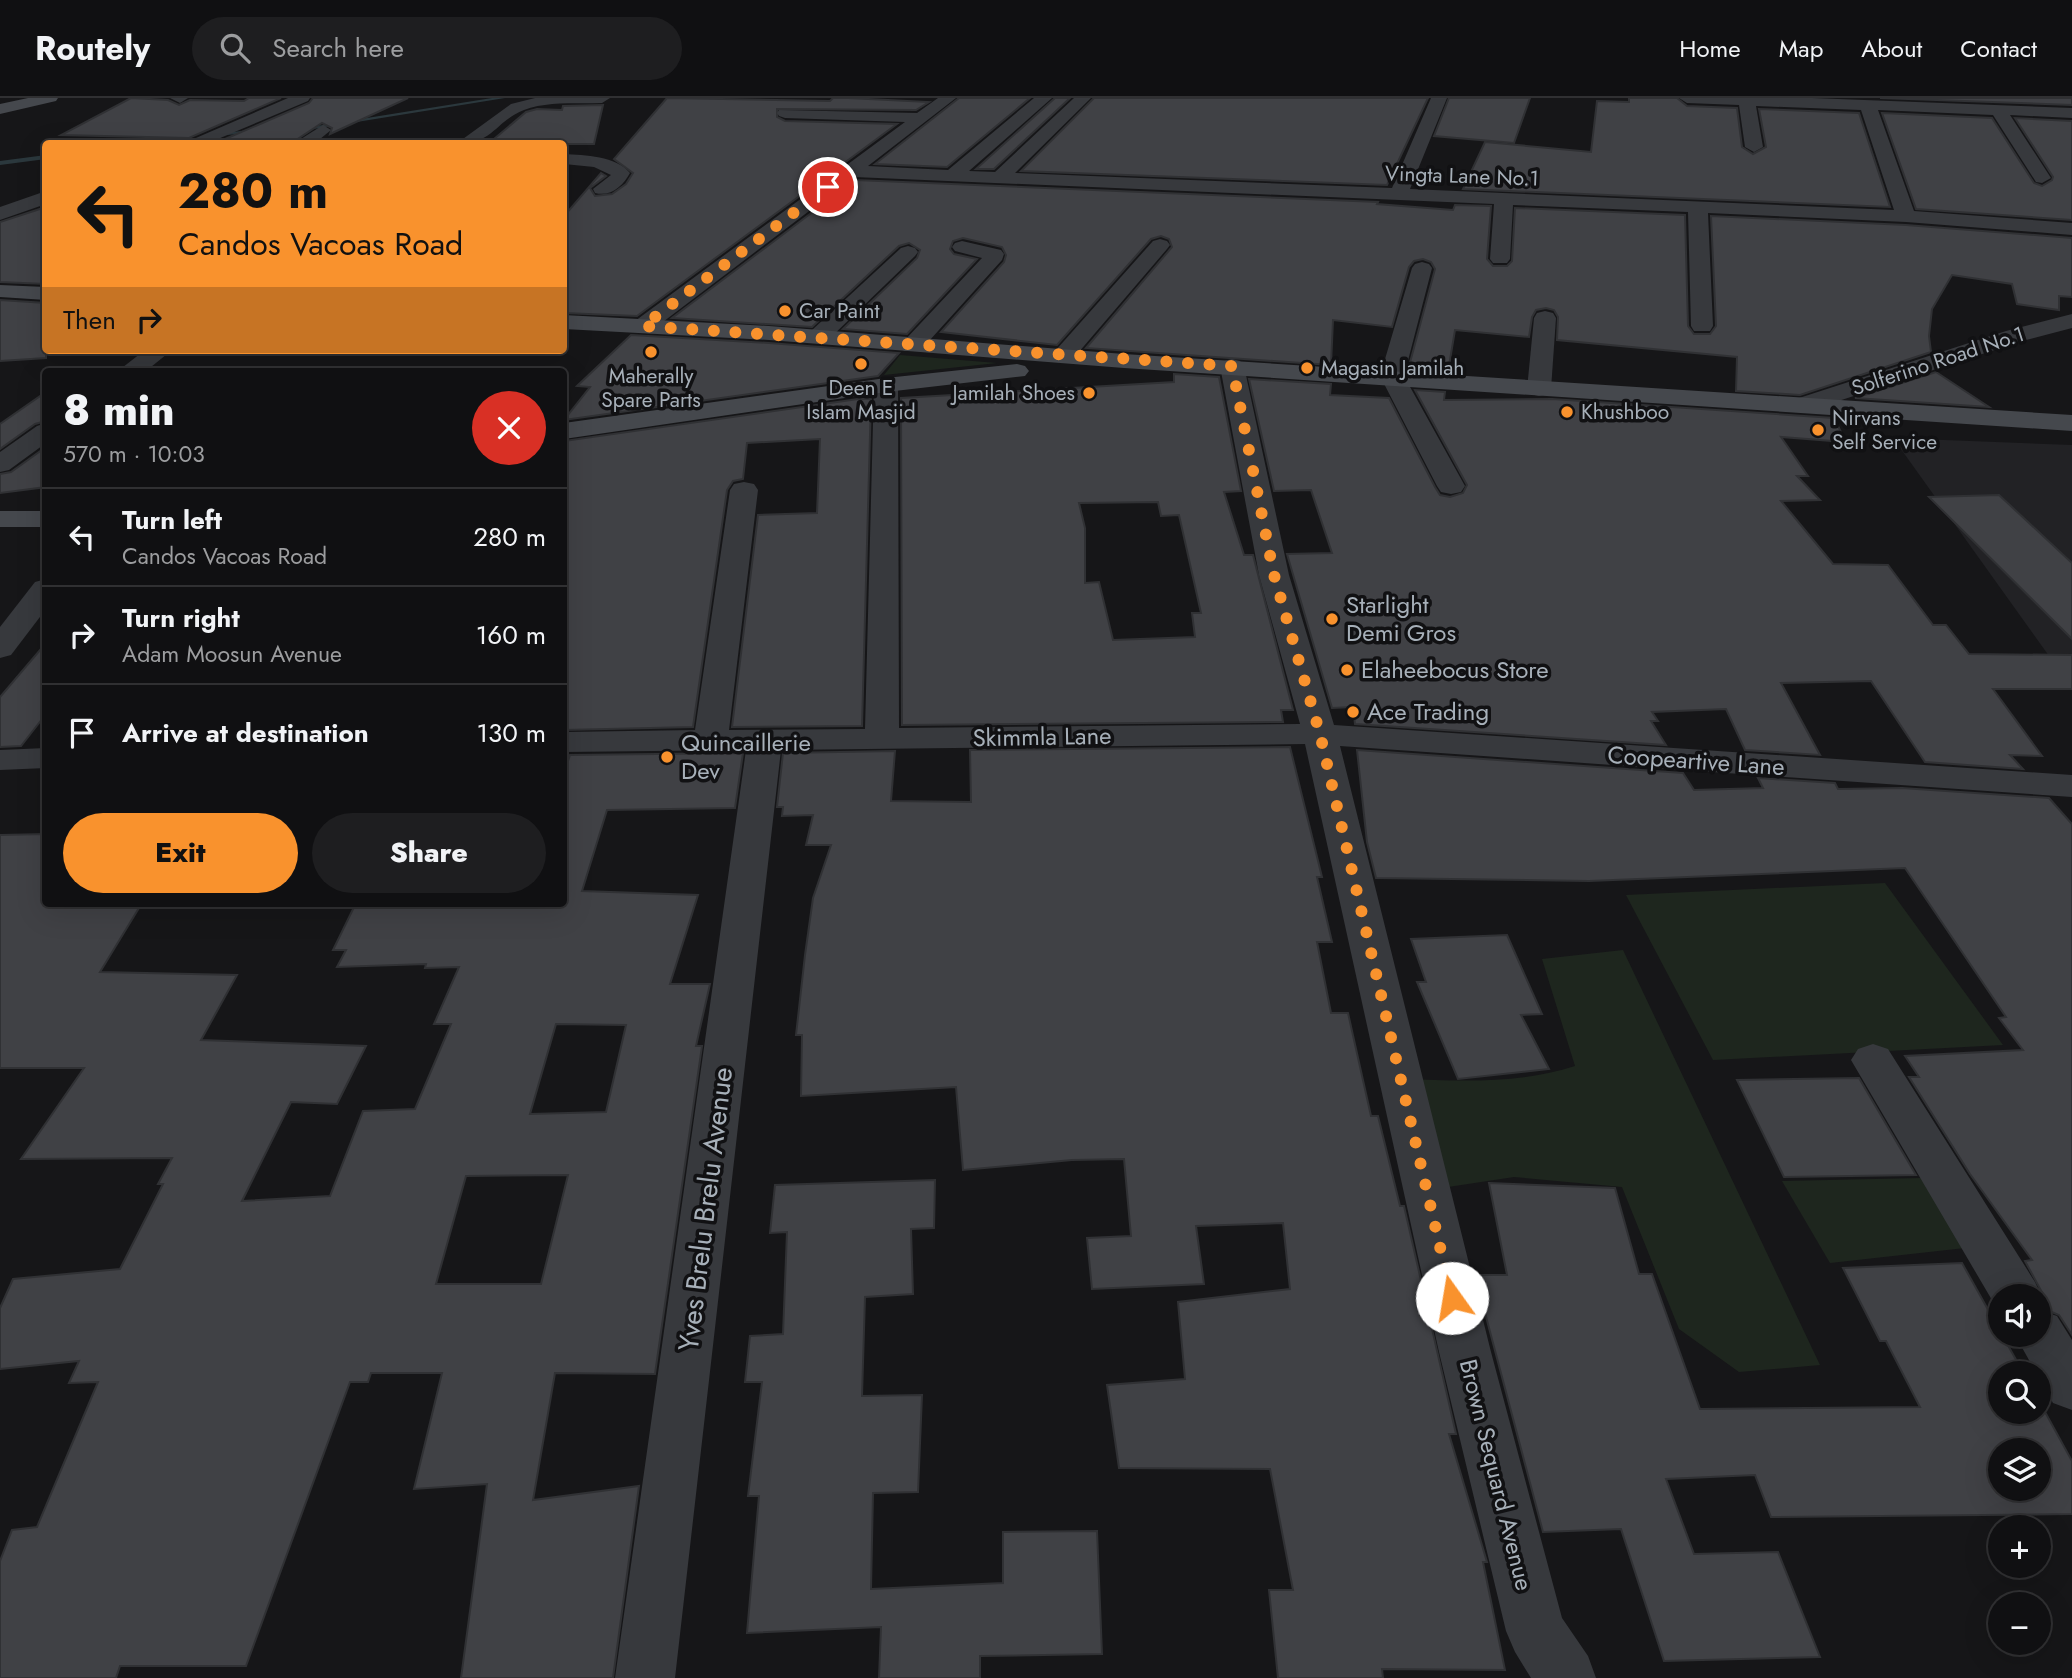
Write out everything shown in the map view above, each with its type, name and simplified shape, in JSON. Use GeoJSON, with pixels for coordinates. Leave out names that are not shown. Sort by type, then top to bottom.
{"type":"FeatureCollection","features":[{"type":"Feature","properties":{"kind":"main road"},"geometry":{"type":"LineString","coordinates":[[0,109],[50,98]]}},
{"type":"Feature","properties":{"kind":"main road"},"geometry":{"type":"LineString","coordinates":[[0,291],[42,294]]}},
{"type":"Feature","properties":{"kind":"main road"},"geometry":{"type":"LineString","coordinates":[[567,322],[2072,423]]}},
{"type":"Feature","properties":{"kind":"main road"},"geometry":{"type":"LineString","coordinates":[[567,431],[886,385],[1120,361]]}},
{"type":"Feature","properties":{"kind":"main road"},"geometry":{"type":"LineString","coordinates":[[0,519],[42,519]]}},
{"type":"Feature","properties":{"kind":"street"},"geometry":{"type":"LineString","coordinates":[[200,140],[302,98]]}},
{"type":"Feature","properties":{"kind":"street"},"geometry":{"type":"LineString","coordinates":[[470,140],[517,107],[543,101],[602,98]]}},
{"type":"Feature","properties":{"kind":"street"},"geometry":{"type":"LineString","coordinates":[[643,326],[948,98]]}},
{"type":"Feature","properties":{"kind":"street"},"geometry":{"type":"LineString","coordinates":[[951,176],[1044,98]]}},
{"type":"Feature","properties":{"kind":"street"},"geometry":{"type":"LineString","coordinates":[[999,178],[1083,98]]}},
{"type":"Feature","properties":{"kind":"street"},"geometry":{"type":"LineString","coordinates":[[1398,196],[1439,98]]}},
{"type":"Feature","properties":{"kind":"street"},"geometry":{"type":"LineString","coordinates":[[1686,98],[1840,102],[1868,106],[1933,103],[1998,110],[2072,113]]}},
{"type":"Feature","properties":{"kind":"street"},"geometry":{"type":"LineString","coordinates":[[1747,101],[1754,147]]}},
{"type":"Feature","properties":{"kind":"street"},"geometry":{"type":"LineString","coordinates":[[1868,106],[1906,216]]}},
{"type":"Feature","properties":{"kind":"street"},"geometry":{"type":"LineString","coordinates":[[1998,110],[2042,178]]}},
{"type":"Feature","properties":{"kind":"street"},"geometry":{"type":"LineString","coordinates":[[785,113],[920,118]]}},
{"type":"Feature","properties":{"kind":"street"},"geometry":{"type":"LineString","coordinates":[[307,140],[323,130]]}},
{"type":"Feature","properties":{"kind":"street"},"geometry":{"type":"LineString","coordinates":[[567,159],[611,166],[621,173],[617,180],[601,189]]}},
{"type":"Feature","properties":{"kind":"street","name":"Vingta Lane No.1"},"geometry":{"type":"LineString","coordinates":[[850,171],[1906,216],[2072,229]]}},
{"type":"Feature","properties":{"kind":"street"},"geometry":{"type":"LineString","coordinates":[[0,214],[42,198]]}},
{"type":"Feature","properties":{"kind":"street"},"geometry":{"type":"LineString","coordinates":[[1500,259],[1504,200]]}},
{"type":"Feature","properties":{"kind":"street"},"geometry":{"type":"LineString","coordinates":[[1698,209],[1702,326]]}},
{"type":"Feature","properties":{"kind":"street"},"geometry":{"type":"LineString","coordinates":[[1064,355],[1160,245]]}},
{"type":"Feature","properties":{"kind":"street"},"geometry":{"type":"LineString","coordinates":[[912,346],[992,260],[994,254],[962,247]]}},
{"type":"Feature","properties":{"kind":"street"},"geometry":{"type":"LineString","coordinates":[[819,337],[908,252]]}},
{"type":"Feature","properties":{"kind":"street"},"geometry":{"type":"LineString","coordinates":[[1422,268],[1392,376],[1451,486]]}},
{"type":"Feature","properties":{"kind":"street"},"geometry":{"type":"LineString","coordinates":[[1539,389],[1545,318]]}},
{"type":"Feature","properties":{"kind":"street","name":"Solferino Road No.1"},"geometry":{"type":"LineString","coordinates":[[1805,404],[2014,336],[2072,321]]}},
{"type":"Feature","properties":{"kind":"street"},"geometry":{"type":"LineString","coordinates":[[134,368],[154,354]]}},
{"type":"Feature","properties":{"kind":"street","name":"Brown Sequard Avenue"},"geometry":{"type":"LineString","coordinates":[[1232,366],[1274,575],[1320,734],[1465,1352],[1536,1630],[1566,1678]]}},
{"type":"Feature","properties":{"kind":"street"},"geometry":{"type":"LineString","coordinates":[[883,738],[886,385]]}},
{"type":"Feature","properties":{"kind":"street"},"geometry":{"type":"LineString","coordinates":[[0,464],[42,434]]}},
{"type":"Feature","properties":{"kind":"street"},"geometry":{"type":"LineString","coordinates":[[711,740],[744,490]]}},
{"type":"Feature","properties":{"kind":"street"},"geometry":{"type":"LineString","coordinates":[[0,648],[42,593]]}},
{"type":"Feature","properties":{"kind":"street","name":"Skimmla Lane"},"geometry":{"type":"LineString","coordinates":[[567,742],[1320,734]]}},
{"type":"Feature","properties":{"kind":"street","name":"Coopeartive Lane"},"geometry":{"type":"LineString","coordinates":[[1320,734],[2072,786]]}},
{"type":"Feature","properties":{"kind":"street","name":"Yves Brelu Brelu Avenue"},"geometry":{"type":"LineString","coordinates":[[645,1678],[765,739]]}},
{"type":"Feature","properties":{"kind":"street"},"geometry":{"type":"LineString","coordinates":[[0,760],[42,758]]}},
{"type":"Feature","properties":{"kind":"street"},"geometry":{"type":"LineString","coordinates":[[1873,1060],[2009,1284]]}},
{"type":"Feature","properties":{"kind":"street"},"geometry":{"type":"LineString","coordinates":[[2048,1347],[2072,1386]]}},
{"type":"Feature","properties":{"kind":"shaded area"},"geometry":{"type":"Polygon","coordinates":[[[900,355],[997,363],[884,375],[900,355]]]}},
{"type":"Feature","properties":{"kind":"shaded area"},"geometry":{"type":"Polygon","coordinates":[[[1893,438],[2072,445],[2072,688],[1893,438]]]}},
{"type":"Feature","properties":{"kind":"shaded area"},"geometry":{"type":"Polygon","coordinates":[[[1885,883],[2003,1045],[1713,1060],[1626,895],[1885,883]]]}},
{"type":"Feature","properties":{"kind":"shaded area"},"geometry":{"type":"Polygon","coordinates":[[[1623,950],[1820,1365],[1739,1372],[1679,1329],[1622,1187],[1514,1177],[1435,1189],[1405,1079],[1512,1079],[1575,1066],[1542,959],[1623,950]]]}},
{"type":"Feature","properties":{"kind":"shaded area"},"geometry":{"type":"Polygon","coordinates":[[[1921,1178],[1965,1248],[1830,1263],[1782,1181],[1921,1178]]]}},
{"type":"Feature","properties":{"kind":"building"},"geometry":{"type":"Polygon","coordinates":[[[131,98],[168,100],[179,105],[190,100],[244,101],[249,98],[281,98],[189,138],[61,135],[131,98]]]}},
{"type":"Feature","properties":{"kind":"building"},"geometry":{"type":"Polygon","coordinates":[[[313,98],[408,98],[330,134],[332,128],[322,123],[296,140],[225,139],[309,103],[313,98]]]}},
{"type":"Feature","properties":{"kind":"building"},"geometry":{"type":"Polygon","coordinates":[[[667,98],[830,101],[833,98],[848,98],[929,102],[916,110],[777,109],[777,117],[785,121],[897,124],[637,316],[567,313],[567,213],[601,173],[606,176],[590,188],[595,196],[612,194],[626,184],[633,173],[614,159],[667,98]]]}},
{"type":"Feature","properties":{"kind":"building"},"geometry":{"type":"Polygon","coordinates":[[[959,98],[1030,98],[947,167],[875,164],[959,98]]]}},
{"type":"Feature","properties":{"kind":"building"},"geometry":{"type":"Polygon","coordinates":[[[1055,98],[1070,98],[994,169],[976,169],[1055,98]]]}},
{"type":"Feature","properties":{"kind":"building"},"geometry":{"type":"Polygon","coordinates":[[[1094,98],[1428,98],[1387,185],[1021,171],[1094,98]]]}},
{"type":"Feature","properties":{"kind":"building"},"geometry":{"type":"Polygon","coordinates":[[[1449,98],[1530,98],[1514,143],[1434,136],[1449,98]]]}},
{"type":"Feature","properties":{"kind":"building"},"geometry":{"type":"Polygon","coordinates":[[[1629,98],[1677,98],[1687,106],[1737,108],[1742,147],[1753,154],[1766,147],[1759,109],[1859,113],[1890,207],[1463,189],[1485,142],[1591,152],[1597,101],[1629,102],[1629,98]]]}},
{"type":"Feature","properties":{"kind":"building"},"geometry":{"type":"Polygon","coordinates":[[[1880,98],[2072,98],[2072,105],[1880,98]]]}},
{"type":"Feature","properties":{"kind":"building"},"geometry":{"type":"Polygon","coordinates":[[[603,105],[594,144],[567,144],[567,140],[493,140],[526,112],[537,109],[562,110],[563,106],[603,105]]]}},
{"type":"Feature","properties":{"kind":"building"},"geometry":{"type":"Polygon","coordinates":[[[1882,113],[1992,118],[2034,183],[2042,186],[2053,177],[2015,118],[2072,121],[2072,220],[1916,209],[1882,113]]]}},
{"type":"Feature","properties":{"kind":"building"},"geometry":{"type":"Polygon","coordinates":[[[855,180],[1378,202],[1377,204],[1453,210],[1455,205],[1491,206],[1487,259],[1493,266],[1507,266],[1512,261],[1515,208],[1685,215],[1688,326],[1694,334],[1710,334],[1716,326],[1711,216],[1906,225],[2072,238],[2072,297],[2059,296],[2059,310],[2017,304],[2012,284],[1952,275],[1932,309],[1929,336],[1931,352],[1800,395],[1736,391],[1737,357],[1557,340],[1558,317],[1554,310],[1546,308],[1536,310],[1532,317],[1529,337],[1455,330],[1448,372],[1408,370],[1435,269],[1431,262],[1423,259],[1414,261],[1409,267],[1392,327],[1333,320],[1331,365],[1086,348],[1172,247],[1169,239],[1161,236],[1151,239],[1057,345],[941,332],[1004,262],[1006,255],[1002,247],[963,238],[953,241],[950,249],[954,254],[977,259],[907,334],[843,329],[917,258],[920,250],[909,243],[899,246],[812,327],[672,318],[855,180]]]}},
{"type":"Feature","properties":{"kind":"building"},"geometry":{"type":"Polygon","coordinates":[[[42,208],[42,284],[0,282],[0,222],[42,208]]]}},
{"type":"Feature","properties":{"kind":"building"},"geometry":{"type":"Polygon","coordinates":[[[0,300],[42,303],[42,354],[46,354],[46,358],[0,361],[0,300]]]}},
{"type":"Feature","properties":{"kind":"building"},"geometry":{"type":"Polygon","coordinates":[[[631,335],[899,353],[878,376],[567,420],[590,387],[577,386],[631,335]]]}},
{"type":"Feature","properties":{"kind":"building"},"geometry":{"type":"Polygon","coordinates":[[[1936,372],[1989,407],[1855,398],[1936,372]]]}},
{"type":"Feature","properties":{"kind":"building"},"geometry":{"type":"Polygon","coordinates":[[[1174,374],[1219,377],[1241,491],[1224,492],[1244,555],[1253,555],[1293,710],[1281,710],[1283,722],[902,725],[901,398],[1174,382],[1174,374]],[[1158,502],[1079,503],[1085,528],[1085,583],[1099,582],[1113,640],[1195,637],[1192,613],[1201,613],[1179,515],[1161,516],[1158,502]]]}},
{"type":"Feature","properties":{"kind":"building"},"geometry":{"type":"Polygon","coordinates":[[[1249,379],[1331,384],[1330,395],[1389,398],[1435,487],[1440,495],[1450,497],[1463,493],[1467,485],[1415,390],[1445,392],[1444,400],[1552,399],[1834,418],[1846,442],[1781,437],[1808,476],[1797,476],[1820,500],[1781,501],[1833,564],[1888,565],[1933,625],[1946,625],[1969,654],[2072,655],[2072,689],[1993,689],[2042,756],[2010,755],[2023,769],[1925,762],[1871,681],[1781,683],[1820,755],[1745,750],[1726,709],[1652,712],[1658,721],[1651,721],[1666,745],[1355,724],[1353,707],[1332,708],[1287,554],[1332,553],[1311,490],[1274,491],[1249,379]]]}},
{"type":"Feature","properties":{"kind":"building"},"geometry":{"type":"Polygon","coordinates":[[[42,395],[42,422],[35,424],[0,449],[0,424],[42,395]]]}},
{"type":"Feature","properties":{"kind":"building"},"geometry":{"type":"Polygon","coordinates":[[[871,399],[862,726],[732,727],[758,515],[817,513],[820,439],[747,443],[743,479],[733,481],[727,490],[693,727],[567,730],[567,441],[871,399]]]}},
{"type":"Feature","properties":{"kind":"building"},"geometry":{"type":"Polygon","coordinates":[[[42,450],[42,488],[0,493],[0,474],[11,472],[42,450]]]}},
{"type":"Feature","properties":{"kind":"building"},"geometry":{"type":"Polygon","coordinates":[[[1999,495],[2072,563],[2072,639],[1929,497],[1999,495]]]}},
{"type":"Feature","properties":{"kind":"building"},"geometry":{"type":"Polygon","coordinates":[[[42,648],[42,719],[21,746],[0,747],[0,697],[42,648]]]}},
{"type":"Feature","properties":{"kind":"building"},"geometry":{"type":"Polygon","coordinates":[[[1290,747],[1322,877],[1317,877],[1332,942],[1317,942],[1331,1013],[1348,1013],[1371,1116],[1378,1116],[1400,1206],[1404,1206],[1456,1434],[1449,1434],[1487,1562],[1483,1562],[1505,1670],[1382,1669],[1383,1678],[1278,1678],[1269,1590],[1293,1590],[1270,1469],[1119,1468],[1107,1385],[1185,1379],[1178,1302],[1290,1289],[1283,1223],[1196,1226],[1204,1284],[1092,1289],[1087,1238],[1131,1236],[1124,1159],[1072,1160],[963,1170],[956,1087],[801,1096],[802,1035],[796,1035],[805,955],[813,898],[831,845],[806,845],[813,815],[782,816],[783,807],[777,807],[783,753],[895,751],[891,801],[971,802],[970,750],[1290,747]]]}},
{"type":"Feature","properties":{"kind":"building"},"geometry":{"type":"Polygon","coordinates":[[[1357,750],[1683,773],[1694,790],[1763,788],[1758,778],[1835,783],[1838,789],[1902,788],[2049,798],[2072,824],[2072,1335],[2059,1315],[2051,1312],[2051,1284],[2037,1284],[2025,1261],[2032,1260],[1970,1174],[1909,1077],[1919,1077],[1905,1056],[2023,1050],[1999,1018],[2006,1017],[1905,868],[1589,881],[1376,878],[1367,842],[1357,750]]]}},
{"type":"Feature","properties":{"kind":"building"},"geometry":{"type":"Polygon","coordinates":[[[743,753],[735,808],[607,810],[582,891],[698,895],[670,984],[710,984],[696,1046],[702,1046],[655,1374],[555,1373],[533,1500],[639,1486],[613,1678],[461,1678],[487,1484],[414,1489],[442,1373],[371,1373],[368,1382],[350,1382],[246,1666],[120,1666],[116,1678],[0,1678],[0,1561],[12,1530],[37,1527],[98,1382],[69,1383],[79,1361],[0,1369],[0,1308],[13,1279],[120,1269],[163,1184],[158,1184],[172,1158],[21,1159],[84,1068],[0,1068],[0,835],[42,834],[42,907],[140,907],[100,972],[237,975],[201,1040],[366,1046],[337,1104],[291,1102],[242,1201],[330,1196],[363,1111],[415,1109],[451,1024],[434,1024],[459,967],[425,968],[426,964],[337,967],[346,950],[333,950],[354,907],[567,907],[567,764],[570,755],[743,753]],[[556,1024],[530,1114],[606,1112],[626,1025],[556,1024]],[[568,1175],[466,1176],[436,1284],[541,1284],[568,1175]]]}},
{"type":"Feature","properties":{"kind":"building"},"geometry":{"type":"Polygon","coordinates":[[[1507,935],[1542,1014],[1521,1015],[1549,1069],[1458,1079],[1417,982],[1426,982],[1411,939],[1507,935]]]}},
{"type":"Feature","properties":{"kind":"building"},"geometry":{"type":"Polygon","coordinates":[[[1859,1078],[1916,1175],[1784,1177],[1737,1080],[1859,1078]]]}},
{"type":"Feature","properties":{"kind":"building"},"geometry":{"type":"Polygon","coordinates":[[[935,1180],[934,1228],[911,1229],[913,1294],[865,1297],[862,1396],[922,1395],[918,1492],[873,1493],[871,1589],[1003,1583],[1003,1532],[1097,1531],[1102,1654],[980,1656],[980,1678],[879,1678],[881,1627],[747,1633],[759,1496],[748,1496],[762,1382],[745,1382],[750,1336],[783,1334],[787,1232],[770,1233],[775,1185],[935,1180]]]}},
{"type":"Feature","properties":{"kind":"building"},"geometry":{"type":"Polygon","coordinates":[[[1489,1183],[1615,1188],[1639,1274],[1652,1274],[1700,1409],[1920,1407],[1886,1341],[1880,1341],[1843,1268],[1962,1263],[1988,1310],[1988,1347],[2009,1347],[2017,1361],[1988,1361],[1988,1424],[2051,1423],[2072,1461],[2072,1514],[1771,1517],[1755,1475],[1666,1479],[1694,1554],[1778,1552],[1820,1657],[1664,1661],[1621,1529],[1543,1532],[1475,1275],[1507,1275],[1489,1183]]]}},
{"type":"Feature","properties":{"kind":"waterway"},"geometry":{"type":"LineString","coordinates":[[301,129],[502,98]]}},
{"type":"Feature","properties":{"kind":"waterway"},"geometry":{"type":"LineString","coordinates":[[227,133],[258,131]]}},
{"type":"Feature","properties":{"kind":"waterway"},"geometry":{"type":"LineString","coordinates":[[169,140],[189,137]]}},
{"type":"Feature","properties":{"kind":"waterway"},"geometry":{"type":"LineString","coordinates":[[0,163],[42,158]]}},
{"type":"Feature","properties":{"kind":"place","name":"Car Paint"},"geometry":{"type":"Point","coordinates":[785,311]}},
{"type":"Feature","properties":{"kind":"place","name":"Maherally Spare Parts"},"geometry":{"type":"Point","coordinates":[651,352]}},
{"type":"Feature","properties":{"kind":"place","name":"Deen E Islam Masjid"},"geometry":{"type":"Point","coordinates":[861,364]}},
{"type":"Feature","properties":{"kind":"place","name":"Magasin Jamilah"},"geometry":{"type":"Point","coordinates":[1307,368]}},
{"type":"Feature","properties":{"kind":"place","name":"Jamilah Shoes"},"geometry":{"type":"Point","coordinates":[1089,393]}},
{"type":"Feature","properties":{"kind":"place","name":"Khushboo"},"geometry":{"type":"Point","coordinates":[1567,412]}},
{"type":"Feature","properties":{"kind":"place","name":"Nirvans Self Service"},"geometry":{"type":"Point","coordinates":[1818,430]}},
{"type":"Feature","properties":{"kind":"place","name":"Starlight Demi Gros"},"geometry":{"type":"Point","coordinates":[1332,619]}},
{"type":"Feature","properties":{"kind":"place","name":"Elaheebocus Store"},"geometry":{"type":"Point","coordinates":[1347,670]}},
{"type":"Feature","properties":{"kind":"place","name":"Ace Trading"},"geometry":{"type":"Point","coordinates":[1353,712]}},
{"type":"Feature","properties":{"kind":"place","name":"Quincaillerie Dev"},"geometry":{"type":"Point","coordinates":[667,757]}},
{"type":"Feature","properties":{"kind":"route"},"geometry":{"type":"LineString","coordinates":[[828,187],[643,326],[798,335],[1120,361],[1232,366],[1274,575],[1320,734],[1452,1298]]}}]}
